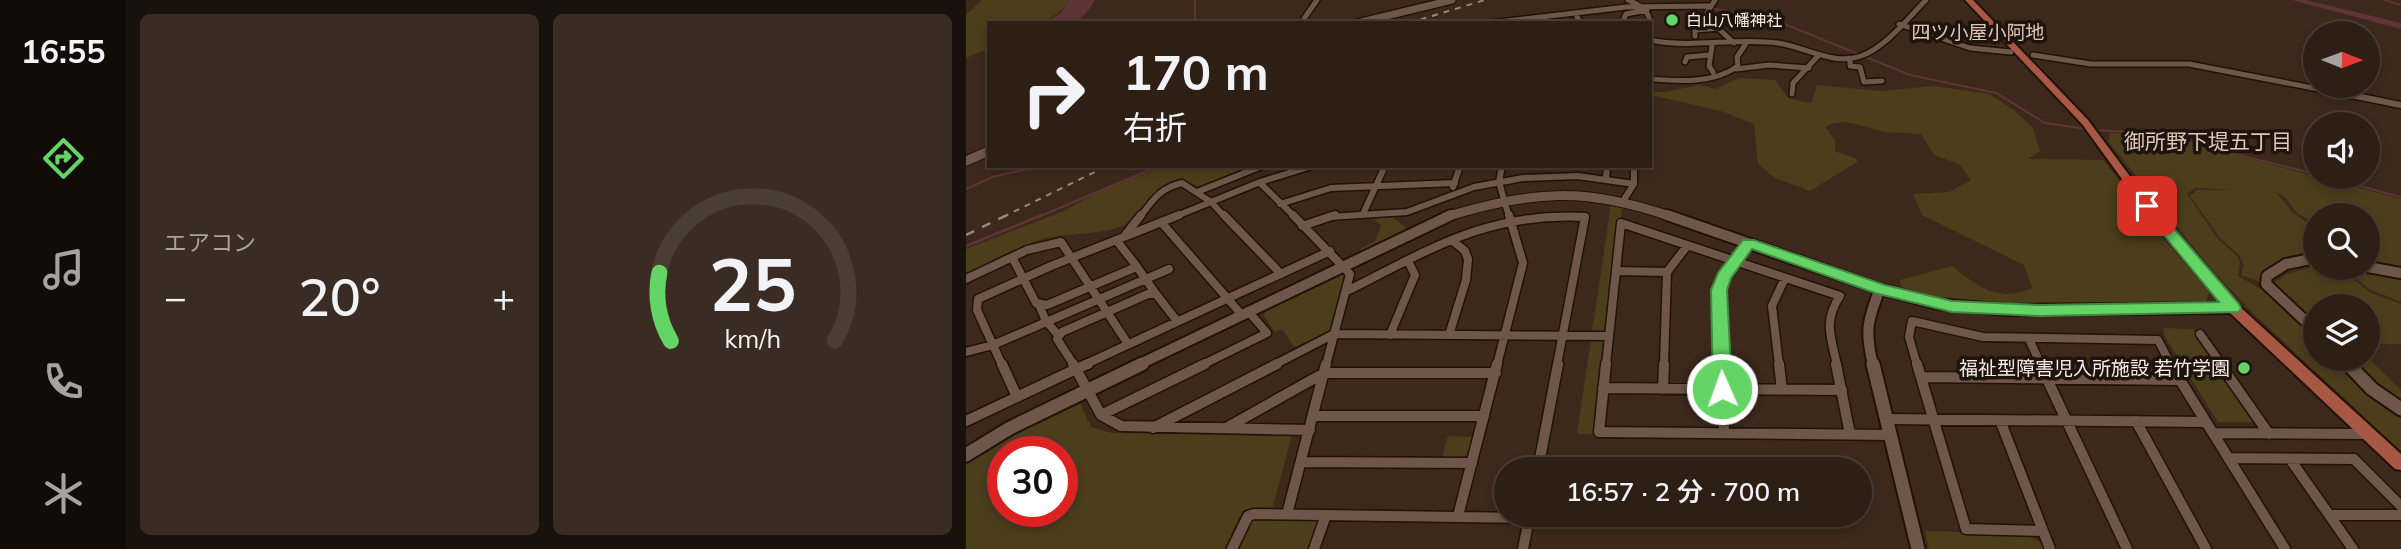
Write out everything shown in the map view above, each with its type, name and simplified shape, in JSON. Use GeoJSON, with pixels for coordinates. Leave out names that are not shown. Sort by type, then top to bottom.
{"type":"FeatureCollection","features":[{"type":"Feature","properties":{"kind":"main road"},"geometry":{"type":"LineString","coordinates":[[1969,0],[2013,50],[2085,122],[2160,224],[2233,308],[2401,464]]}},
{"type":"Feature","properties":{"kind":"street"},"geometry":{"type":"LineString","coordinates":[[1302,21],[1317,0]]}},
{"type":"Feature","properties":{"kind":"street"},"geometry":{"type":"LineString","coordinates":[[1365,21],[1452,0]]}},
{"type":"Feature","properties":{"kind":"street"},"geometry":{"type":"LineString","coordinates":[[1628,0],[1644,7],[1652,21]]}},
{"type":"Feature","properties":{"kind":"street"},"geometry":{"type":"LineString","coordinates":[[1715,0],[1708,7],[1706,16],[1734,43]]}},
{"type":"Feature","properties":{"kind":"street"},"geometry":{"type":"LineString","coordinates":[[1652,40],[1712,46],[1747,42],[1779,43],[1802,48],[1818,56],[1850,58],[1863,55],[1926,0]]}},
{"type":"Feature","properties":{"kind":"street"},"geometry":{"type":"LineString","coordinates":[[1622,21],[1626,14],[1644,7]]}},
{"type":"Feature","properties":{"kind":"street"},"geometry":{"type":"LineString","coordinates":[[1504,21],[1585,9],[1708,7]]}},
{"type":"Feature","properties":{"kind":"street"},"geometry":{"type":"LineString","coordinates":[[1577,17],[1580,21]]}},
{"type":"Feature","properties":{"kind":"street"},"geometry":{"type":"LineString","coordinates":[[1695,36],[1695,30],[1732,20],[1759,27],[1762,24]]}},
{"type":"Feature","properties":{"kind":"street"},"geometry":{"type":"LineString","coordinates":[[1899,24],[1970,48],[2013,50]]}},
{"type":"Feature","properties":{"kind":"street"},"geometry":{"type":"LineString","coordinates":[[1779,43],[1786,36]]}},
{"type":"Feature","properties":{"kind":"street"},"geometry":{"type":"LineString","coordinates":[[1736,69],[1737,57],[1747,42]]}},
{"type":"Feature","properties":{"kind":"street"},"geometry":{"type":"LineString","coordinates":[[1712,46],[1709,66],[1715,74]]}},
{"type":"Feature","properties":{"kind":"street"},"geometry":{"type":"LineString","coordinates":[[1685,62],[1686,57],[1691,55],[1709,55]]}},
{"type":"Feature","properties":{"kind":"street"},"geometry":{"type":"LineString","coordinates":[[2034,55],[2091,64],[2189,64],[2401,105]]}},
{"type":"Feature","properties":{"kind":"street"},"geometry":{"type":"LineString","coordinates":[[1792,94],[1793,83],[1818,56]]}},
{"type":"Feature","properties":{"kind":"street"},"geometry":{"type":"LineString","coordinates":[[1850,58],[1850,66],[1860,67],[1864,82],[1882,81]]}},
{"type":"Feature","properties":{"kind":"street"},"geometry":{"type":"LineString","coordinates":[[1652,79],[1681,81],[1769,65],[1809,68]]}},
{"type":"Feature","properties":{"kind":"street"},"geometry":{"type":"LineString","coordinates":[[1696,72],[1715,74]]}},
{"type":"Feature","properties":{"kind":"street"},"geometry":{"type":"LineString","coordinates":[[966,160],[987,152]]}},
{"type":"Feature","properties":{"kind":"street"},"geometry":{"type":"LineString","coordinates":[[1197,192],[1257,168]]}},
{"type":"Feature","properties":{"kind":"street"},"geometry":{"type":"LineString","coordinates":[[968,304],[1070,258],[1260,183],[1306,168]]}},
{"type":"Feature","properties":{"kind":"street"},"geometry":{"type":"LineString","coordinates":[[1363,214],[1384,168]]}},
{"type":"Feature","properties":{"kind":"street"},"geometry":{"type":"LineString","coordinates":[[1451,194],[1459,168]]}},
{"type":"Feature","properties":{"kind":"street"},"geometry":{"type":"LineString","coordinates":[[1458,516],[1523,263],[1499,182],[1502,168]]}},
{"type":"Feature","properties":{"kind":"street"},"geometry":{"type":"LineString","coordinates":[[1606,168],[1606,179]]}},
{"type":"Feature","properties":{"kind":"street"},"geometry":{"type":"LineString","coordinates":[[1623,201],[1634,184],[1634,168]]}},
{"type":"Feature","properties":{"kind":"street"},"geometry":{"type":"LineString","coordinates":[[1302,226],[1334,215],[1407,212],[1451,194],[1499,182],[1548,176],[1606,179],[1634,184]]}},
{"type":"Feature","properties":{"kind":"street"},"geometry":{"type":"LineString","coordinates":[[1119,239],[1166,187],[1182,183],[1211,202],[1281,274]]}},
{"type":"Feature","properties":{"kind":"street"},"geometry":{"type":"LineString","coordinates":[[1260,183],[1350,274],[1287,514]]}},
{"type":"Feature","properties":{"kind":"street"},"geometry":{"type":"LineString","coordinates":[[1280,204],[1331,188],[1455,183]]}},
{"type":"Feature","properties":{"kind":"street"},"geometry":{"type":"LineString","coordinates":[[966,455],[1010,428],[1444,217],[1504,200],[1577,194],[1623,201],[1881,289],[1938,304],[1991,310],[2233,308]]}},
{"type":"Feature","properties":{"kind":"street"},"geometry":{"type":"LineString","coordinates":[[1347,291],[1484,225],[1510,219],[1559,214],[1585,217],[1540,457]]}},
{"type":"Feature","properties":{"kind":"street"},"geometry":{"type":"LineString","coordinates":[[1101,415],[1267,333],[1228,298],[1161,222]]}},
{"type":"Feature","properties":{"kind":"street"},"geometry":{"type":"LineString","coordinates":[[1850,434],[1828,320],[1831,309],[1840,296],[1621,223],[1598,432],[1891,435]]}},
{"type":"Feature","properties":{"kind":"street"},"geometry":{"type":"LineString","coordinates":[[1119,239],[1177,321]]}},
{"type":"Feature","properties":{"kind":"street"},"geometry":{"type":"LineString","coordinates":[[1449,335],[1468,276],[1466,252],[1452,240]]}},
{"type":"Feature","properties":{"kind":"street"},"geometry":{"type":"LineString","coordinates":[[966,279],[1012,257],[1058,241],[1128,344]]}},
{"type":"Feature","properties":{"kind":"street"},"geometry":{"type":"LineString","coordinates":[[1724,432],[1719,290],[1724,277],[1749,243]]}},
{"type":"Feature","properties":{"kind":"street"},"geometry":{"type":"LineString","coordinates":[[1663,389],[1667,272],[1687,246]]}},
{"type":"Feature","properties":{"kind":"street"},"geometry":{"type":"LineString","coordinates":[[966,421],[1330,251]]}},
{"type":"Feature","properties":{"kind":"street"},"geometry":{"type":"LineString","coordinates":[[1012,257],[1101,415],[1121,426],[1310,430]]}},
{"type":"Feature","properties":{"kind":"street"},"geometry":{"type":"LineString","coordinates":[[2303,260],[2286,264],[2267,276],[2266,284],[2303,320]]}},
{"type":"Feature","properties":{"kind":"street"},"geometry":{"type":"LineString","coordinates":[[1390,335],[1415,275],[1408,261]]}},
{"type":"Feature","properties":{"kind":"street"},"geometry":{"type":"LineString","coordinates":[[1039,305],[1047,305],[1129,271],[1135,264]]}},
{"type":"Feature","properties":{"kind":"street"},"geometry":{"type":"LineString","coordinates":[[966,352],[993,345],[1169,269]]}},
{"type":"Feature","properties":{"kind":"street"},"geometry":{"type":"LineString","coordinates":[[2380,269],[2401,272]]}},
{"type":"Feature","properties":{"kind":"street"},"geometry":{"type":"LineString","coordinates":[[1616,271],[1667,272]]}},
{"type":"Feature","properties":{"kind":"street"},"geometry":{"type":"LineString","coordinates":[[1782,390],[1772,306],[1785,278]]}},
{"type":"Feature","properties":{"kind":"street"},"geometry":{"type":"LineString","coordinates":[[1881,289],[1868,318],[1866,336],[1918,549]]}},
{"type":"Feature","properties":{"kind":"street"},"geometry":{"type":"LineString","coordinates":[[1058,335],[1148,294],[1156,294]]}},
{"type":"Feature","properties":{"kind":"street"},"geometry":{"type":"LineString","coordinates":[[978,299],[977,310],[1017,397]]}},
{"type":"Feature","properties":{"kind":"street"},"geometry":{"type":"LineString","coordinates":[[2043,531],[1966,529],[1909,337],[1912,321],[1972,336],[2158,340],[2179,380],[2285,549]]}},
{"type":"Feature","properties":{"kind":"street"},"geometry":{"type":"LineString","coordinates":[[1153,428],[1334,334],[1609,336]]}},
{"type":"Feature","properties":{"kind":"street"},"geometry":{"type":"LineString","coordinates":[[2200,334],[2269,433]]}},
{"type":"Feature","properties":{"kind":"street"},"geometry":{"type":"LineString","coordinates":[[2029,339],[2127,549]]}},
{"type":"Feature","properties":{"kind":"street"},"geometry":{"type":"LineString","coordinates":[[2355,371],[2372,389],[2401,409]]}},
{"type":"Feature","properties":{"kind":"street"},"geometry":{"type":"LineString","coordinates":[[1223,430],[1324,373],[1496,373]]}},
{"type":"Feature","properties":{"kind":"street"},"geometry":{"type":"LineString","coordinates":[[1920,377],[2179,380]]}},
{"type":"Feature","properties":{"kind":"street"},"geometry":{"type":"LineString","coordinates":[[1603,388],[1842,390]]}},
{"type":"Feature","properties":{"kind":"street"},"geometry":{"type":"LineString","coordinates":[[1313,416],[1484,416]]}},
{"type":"Feature","properties":{"kind":"street"},"geometry":{"type":"LineString","coordinates":[[1887,419],[2206,422]]}},
{"type":"Feature","properties":{"kind":"street"},"geometry":{"type":"LineString","coordinates":[[2000,420],[2050,549]]}},
{"type":"Feature","properties":{"kind":"street"},"geometry":{"type":"LineString","coordinates":[[2136,421],[2206,549]]}},
{"type":"Feature","properties":{"kind":"street"},"geometry":{"type":"LineString","coordinates":[[2213,433],[2367,434]]}},
{"type":"Feature","properties":{"kind":"street"},"geometry":{"type":"LineString","coordinates":[[2228,458],[2354,460],[2401,506]]}},
{"type":"Feature","properties":{"kind":"street"},"geometry":{"type":"LineString","coordinates":[[2290,459],[2353,549]]}},
{"type":"Feature","properties":{"kind":"street"},"geometry":{"type":"LineString","coordinates":[[1301,462],[1472,463]]}},
{"type":"Feature","properties":{"kind":"street"},"geometry":{"type":"LineString","coordinates":[[1314,549],[1326,515]]}},
{"type":"Feature","properties":{"kind":"street"},"geometry":{"type":"LineString","coordinates":[[2330,515],[2401,515]]}},
{"type":"Feature","properties":{"kind":"street"},"geometry":{"type":"LineString","coordinates":[[1231,549],[1248,516],[1494,516]]}},
{"type":"Feature","properties":{"kind":"street"},"geometry":{"type":"LineString","coordinates":[[1523,549],[1528,527]]}},
{"type":"Feature","properties":{"kind":"shaded area"},"geometry":{"type":"Polygon","coordinates":[[[982,0],[1069,0],[1053,17],[1044,21],[987,21],[987,48],[966,58],[966,15],[982,0]]]}},
{"type":"Feature","properties":{"kind":"shaded area"},"geometry":{"type":"Polygon","coordinates":[[[1069,0],[1095,0],[1079,19],[1047,21],[1060,14],[1069,0]]]}},
{"type":"Feature","properties":{"kind":"shaded area"},"geometry":{"type":"Polygon","coordinates":[[[1739,78],[1775,80],[1789,99],[1811,103],[1817,85],[1881,91],[1934,86],[1989,94],[2014,110],[2033,128],[2040,151],[2028,159],[2103,160],[2209,292],[2206,301],[2013,307],[1938,299],[1902,291],[1900,280],[1952,266],[1989,291],[2009,294],[2032,288],[2024,265],[1922,215],[1913,194],[1949,192],[1971,180],[1959,164],[1934,155],[1921,134],[1886,132],[1840,122],[1825,127],[1835,140],[1835,151],[1857,159],[1857,162],[1810,191],[1775,178],[1758,164],[1754,124],[1721,111],[1652,95],[1652,92],[1699,85],[1716,89],[1739,78]]]}},
{"type":"Feature","properties":{"kind":"shaded area"},"geometry":{"type":"Polygon","coordinates":[[[2110,133],[2150,135],[2182,141],[2303,173],[2303,189],[2363,189],[2401,199],[2401,270],[2380,266],[2380,203],[2303,203],[2303,216],[2296,212],[2286,198],[2276,192],[2293,213],[2303,220],[2303,261],[2261,282],[2241,275],[2244,265],[2240,256],[2221,239],[2190,196],[2197,190],[2234,190],[2195,188],[2187,194],[2218,239],[2237,256],[2240,263],[2238,276],[2261,289],[2303,326],[2303,360],[2212,270],[2108,141],[2110,133]]]}},
{"type":"Feature","properties":{"kind":"shaded area"},"geometry":{"type":"Polygon","coordinates":[[[1160,168],[1256,168],[1200,188],[1187,181],[1168,183],[1141,214],[1124,225],[1103,231],[1060,235],[1040,240],[966,273],[966,249],[1064,211],[1102,190],[1160,168]]]}},
{"type":"Feature","properties":{"kind":"shaded area"},"geometry":{"type":"Polygon","coordinates":[[[1611,204],[1622,208],[1595,434],[1577,434],[1611,204]]]}},
{"type":"Feature","properties":{"kind":"shaded area"},"geometry":{"type":"Polygon","coordinates":[[[1401,214],[1394,218],[1408,230],[1364,252],[1360,249],[1375,241],[1381,225],[1374,219],[1344,219],[1345,216],[1401,214]]]}},
{"type":"Feature","properties":{"kind":"shaded area"},"geometry":{"type":"Polygon","coordinates":[[[2303,269],[2303,280],[2354,280],[2374,294],[2303,294],[2303,315],[2279,293],[2274,283],[2287,274],[2303,269]]]}},
{"type":"Feature","properties":{"kind":"shaded area"},"geometry":{"type":"Polygon","coordinates":[[[1339,271],[1346,278],[1333,330],[1294,347],[1282,329],[1275,332],[1264,316],[1266,308],[1339,271]]]}},
{"type":"Feature","properties":{"kind":"shaded area"},"geometry":{"type":"Polygon","coordinates":[[[2380,272],[2401,274],[2401,302],[2369,289],[2358,280],[2380,280],[2380,272]]]}},
{"type":"Feature","properties":{"kind":"shaded area"},"geometry":{"type":"Polygon","coordinates":[[[2380,296],[2401,304],[2401,344],[2380,344],[2380,296]]]}},
{"type":"Feature","properties":{"kind":"shaded area"},"geometry":{"type":"Polygon","coordinates":[[[2163,328],[2193,329],[2257,422],[2218,422],[2165,337],[2163,328]]]}},
{"type":"Feature","properties":{"kind":"shaded area"},"geometry":{"type":"Polygon","coordinates":[[[2380,370],[2401,390],[2401,401],[2366,371],[2380,370]]]}},
{"type":"Feature","properties":{"kind":"shaded area"},"geometry":{"type":"Polygon","coordinates":[[[2315,371],[2348,371],[2363,387],[2401,414],[2401,451],[2315,371]]]}},
{"type":"Feature","properties":{"kind":"shaded area"},"geometry":{"type":"Polygon","coordinates":[[[1078,399],[1091,427],[1112,433],[1292,436],[1272,509],[1243,510],[1224,549],[966,549],[966,461],[987,449],[987,527],[1078,527],[1078,436],[1011,436],[1078,399]]]}},
{"type":"Feature","properties":{"kind":"shaded area"},"geometry":{"type":"Polygon","coordinates":[[[1448,436],[1473,437],[1468,454],[1463,457],[1442,457],[1448,436]]]}},
{"type":"Feature","properties":{"kind":"shaded area"},"geometry":{"type":"Polygon","coordinates":[[[1251,520],[1320,521],[1309,549],[1237,549],[1251,520]]]}},
{"type":"Feature","properties":{"kind":"shaded area"},"geometry":{"type":"Polygon","coordinates":[[[1925,531],[2027,534],[2044,545],[2045,549],[1929,549],[1925,531]]]}},
{"type":"Feature","properties":{"kind":"waterway"},"geometry":{"type":"LineString","coordinates":[[1195,0],[1195,21]]}},
{"type":"Feature","properties":{"kind":"waterway"},"geometry":{"type":"LineString","coordinates":[[2296,0],[2401,26]]}},
{"type":"Feature","properties":{"kind":"waterway"},"geometry":{"type":"LineString","coordinates":[[2385,0],[2401,5]]}},
{"type":"Feature","properties":{"kind":"waterway"},"geometry":{"type":"LineString","coordinates":[[1710,8],[1772,19],[1910,75],[1996,93],[2045,123],[2086,129]]}},
{"type":"Feature","properties":{"kind":"waterway"},"geometry":{"type":"LineString","coordinates":[[2093,130],[2151,133],[2303,171]]}},
{"type":"Feature","properties":{"kind":"waterway"},"geometry":{"type":"LineString","coordinates":[[966,189],[992,177],[1033,168]]}},
{"type":"Feature","properties":{"kind":"waterway"},"geometry":{"type":"LineString","coordinates":[[1038,217],[1154,168]]}},
{"type":"Feature","properties":{"kind":"waterway"},"geometry":{"type":"LineString","coordinates":[[2371,189],[2401,197]]}},
{"type":"Feature","properties":{"kind":"waterway"},"geometry":{"type":"LineString","coordinates":[[966,246],[1042,215]]}},
{"type":"Feature","properties":{"kind":"railway"},"geometry":{"type":"LineString","coordinates":[[1416,21],[1485,0]]}},
{"type":"Feature","properties":{"kind":"railway"},"geometry":{"type":"LineString","coordinates":[[1003,217],[1103,168]]}},
{"type":"Feature","properties":{"kind":"railway"},"geometry":{"type":"LineString","coordinates":[[966,235],[1007,215]]}},
{"type":"Feature","properties":{"kind":"place","name":"白山八幡神社"},"geometry":{"type":"Point","coordinates":[1672,20]}},
{"type":"Feature","properties":{"kind":"place","name":"福祉型障害児入所施設 若竹学園"},"geometry":{"type":"Point","coordinates":[2244,368]}},
{"type":"Feature","properties":{"kind":"district","name":"四ツ小屋小阿地"},"geometry":{"type":"Point","coordinates":[1978,32]}},
{"type":"Feature","properties":{"kind":"district","name":"御所野下堤五丁目"},"geometry":{"type":"Point","coordinates":[2208,142]}},
{"type":"Feature","properties":{"kind":"route"},"geometry":{"type":"LineString","coordinates":[[1722,389],[1719,290],[1724,277],[1749,243],[1881,289],[1952,307],[2040,311],[2233,308],[2147,206]]}}]}
